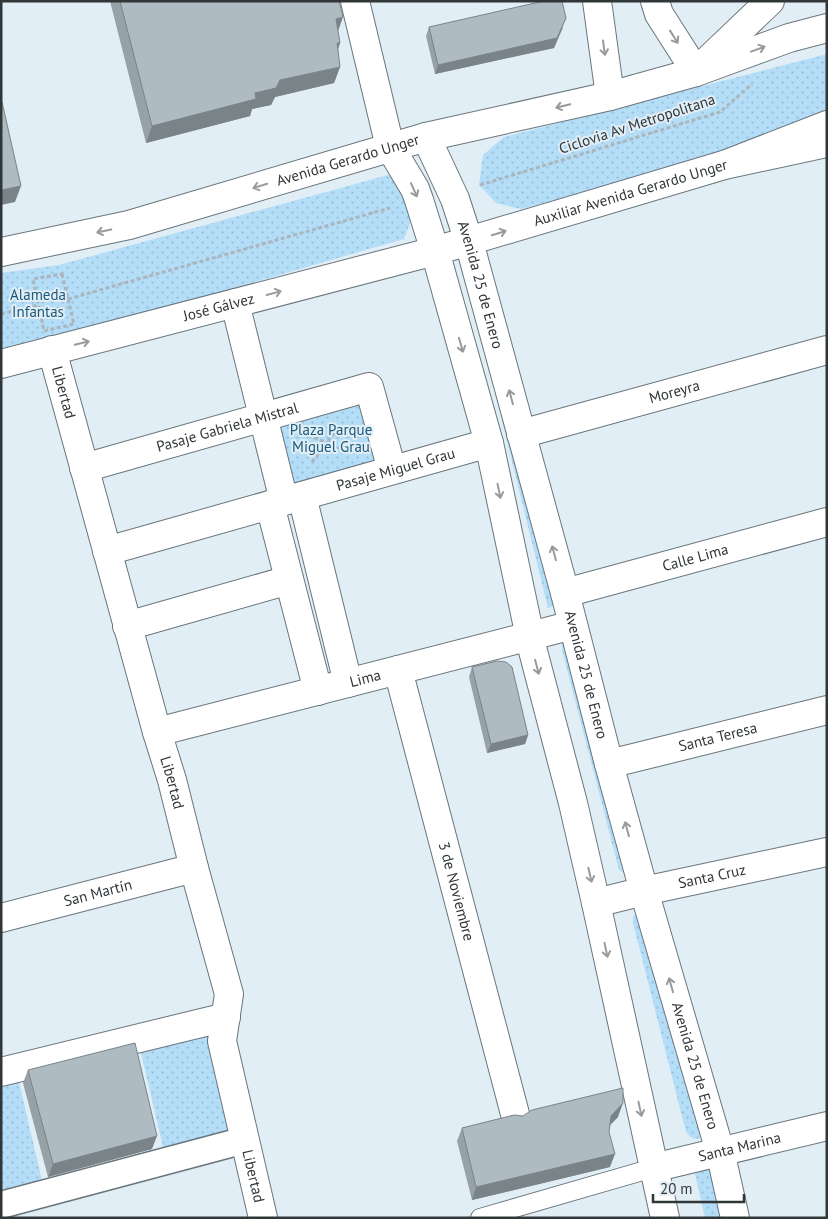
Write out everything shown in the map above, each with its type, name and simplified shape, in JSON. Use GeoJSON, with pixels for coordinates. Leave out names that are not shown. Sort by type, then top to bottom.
{"type":"FeatureCollection","features":[{"type":"Feature","properties":{"kind":"street"},"geometry":{"type":"LineString","coordinates":[[355,1],[390,147],[415,189],[419,200],[489,443],[530,636],[596,903],[665,1218]]}},
{"type":"Feature","properties":{"kind":"street"},"geometry":{"type":"LineString","coordinates":[[597,1],[610,96]]}},
{"type":"Feature","properties":{"kind":"street"},"geometry":{"type":"LineString","coordinates":[[655,1],[659,14],[696,72]]}},
{"type":"Feature","properties":{"kind":"street","name":"Avenida Gerardo Unger"},"geometry":{"type":"LineString","coordinates":[[696,72],[770,1]]}},
{"type":"Feature","properties":{"kind":"street","name":"Avenida Gerardo Unger"},"geometry":{"type":"LineString","coordinates":[[1,252],[129,225],[390,147],[610,96],[696,72],[789,38],[827,28]]}},
{"type":"Feature","properties":{"kind":"street","name":"Avenida 25 de Enero"},"geometry":{"type":"LineString","coordinates":[[426,138],[452,193],[469,242],[644,891],[720,1151],[735,1218]]}},
{"type":"Feature","properties":{"kind":"street","name":"Auxiliar Avenida Gerardo Unger"},"geometry":{"type":"LineString","coordinates":[[435,252],[724,165],[826,144]]}},
{"type":"Feature","properties":{"kind":"street","name":"José Gálvez"},"geometry":{"type":"LineString","coordinates":[[1,364],[435,252]]}},
{"type":"Feature","properties":{"kind":"street"},"geometry":{"type":"LineString","coordinates":[[236,303],[263,418],[285,500],[348,683]]}},
{"type":"Feature","properties":{"kind":"street","name":"Libertad"},"geometry":{"type":"LineString","coordinates":[[52,350],[156,732],[172,780],[229,994],[222,1042],[244,1140],[256,1216]]}},
{"type":"Feature","properties":{"kind":"street","name":"Moreyra"},"geometry":{"type":"LineString","coordinates":[[521,434],[827,350]]}},
{"type":"Feature","properties":{"kind":"street","name":"Pasaje Gabriela Mistral"},"geometry":{"type":"LineString","coordinates":[[84,468],[369,387],[392,470]]}},
{"type":"Feature","properties":{"kind":"street","name":"Pasaje Miguel Grau"},"geometry":{"type":"LineString","coordinates":[[106,550],[489,443]]}},
{"type":"Feature","properties":{"kind":"street"},"geometry":{"type":"LineString","coordinates":[[285,500],[289,580],[318,691]]}},
{"type":"Feature","properties":{"kind":"street","name":"Calle Lima"},"geometry":{"type":"LineString","coordinates":[[565,593],[827,522]]}},
{"type":"Feature","properties":{"kind":"street"},"geometry":{"type":"LineString","coordinates":[[127,626],[289,580]]}},
{"type":"Feature","properties":{"kind":"street","name":"Lima"},"geometry":{"type":"LineString","coordinates":[[156,732],[573,625]]}},
{"type":"Feature","properties":{"kind":"street","name":"3 de Noviembre"},"geometry":{"type":"LineString","coordinates":[[398,670],[514,1114]]}},
{"type":"Feature","properties":{"kind":"street","name":"Santa Teresa"},"geometry":{"type":"LineString","coordinates":[[609,764],[827,710]]}},
{"type":"Feature","properties":{"kind":"street","name":"Santa Cruz"},"geometry":{"type":"LineString","coordinates":[[596,903],[827,852]]}},
{"type":"Feature","properties":{"kind":"street","name":"San Martín"},"geometry":{"type":"LineString","coordinates":[[1,918],[194,868]]}},
{"type":"Feature","properties":{"kind":"street"},"geometry":{"type":"LineString","coordinates":[[1,1072],[226,1017]]}},
{"type":"Feature","properties":{"kind":"street","name":"Santa Marina"},"geometry":{"type":"LineString","coordinates":[[653,1168],[827,1126]]}},
{"type":"Feature","properties":{"kind":"street"},"geometry":{"type":"LineString","coordinates":[[1,1205],[244,1140]]}},
{"type":"Feature","properties":{"kind":"lane"},"geometry":{"type":"LineString","coordinates":[[480,1218],[653,1168]]}},
{"type":"Feature","properties":{"kind":"path","name":"Ciclovia Av Metropolitana"},"geometry":{"type":"LineString","coordinates":[[452,193],[720,112],[754,82]]}},
{"type":"Feature","properties":{"kind":"path"},"geometry":{"type":"LineString","coordinates":[[68,299],[419,200]]}},
{"type":"Feature","properties":{"kind":"path"},"geometry":{"type":"LineString","coordinates":[[62,274],[74,324],[44,330],[38,304],[33,279],[62,274]]}},
{"type":"Feature","properties":{"kind":"path"},"geometry":{"type":"LineString","coordinates":[[1,314],[38,304]]}},
{"type":"Feature","properties":{"kind":"path"},"geometry":{"type":"LineString","coordinates":[[263,418],[352,453]]}},
{"type":"Feature","properties":{"kind":"path"},"geometry":{"type":"LineString","coordinates":[[285,500],[339,427]]}},
{"type":"Feature","properties":{"kind":"green space"},"geometry":{"type":"Polygon","coordinates":[[[827,54],[827,128],[521,209],[496,203],[479,185],[483,155],[504,137],[827,54]]]}},
{"type":"Feature","properties":{"kind":"green space","name":"Alameda Infantas"},"geometry":{"type":"Polygon","coordinates":[[[388,175],[419,200],[404,239],[105,325],[1,350],[1,273],[59,265],[388,175]]]}},
{"type":"Feature","properties":{"kind":"green space"},"geometry":{"type":"Polygon","coordinates":[[[474,307],[561,604],[548,608],[474,307]]]}},
{"type":"Feature","properties":{"kind":"green space","name":"Plaza Parque Miguel Grau"},"geometry":{"type":"Polygon","coordinates":[[[369,387],[390,463],[292,491],[273,415],[369,387]]]}},
{"type":"Feature","properties":{"kind":"green space"},"geometry":{"type":"Polygon","coordinates":[[[566,641],[625,873],[619,870],[562,650],[562,644],[566,641]]]}},
{"type":"Feature","properties":{"kind":"green space"},"geometry":{"type":"Polygon","coordinates":[[[637,913],[702,1135],[698,1139],[692,1138],[686,1132],[633,923],[633,916],[637,913]]]}},
{"type":"Feature","properties":{"kind":"green space"},"geometry":{"type":"Polygon","coordinates":[[[212,1034],[235,1132],[164,1151],[141,1053],[212,1034]]]}},
{"type":"Feature","properties":{"kind":"green space"},"geometry":{"type":"Polygon","coordinates":[[[19,1082],[43,1185],[1,1192],[1,1088],[19,1082]]]}},
{"type":"Feature","properties":{"kind":"green space"},"geometry":{"type":"Polygon","coordinates":[[[710,1163],[726,1218],[705,1218],[695,1174],[697,1168],[710,1163]]]}},
{"type":"Feature","properties":{"kind":"building"},"geometry":{"type":"Polygon","coordinates":[[[120,1],[339,1],[343,17],[336,19],[340,43],[337,43],[340,67],[280,80],[276,88],[255,93],[256,99],[152,126],[120,1]]]}},
{"type":"Feature","properties":{"kind":"building"},"geometry":{"type":"Polygon","coordinates":[[[544,1],[562,1],[566,18],[557,38],[438,65],[429,27],[544,1]]]}},
{"type":"Feature","properties":{"kind":"building"},"geometry":{"type":"Polygon","coordinates":[[[1,102],[21,186],[1,190],[1,102]]]}},
{"type":"Feature","properties":{"kind":"building"},"geometry":{"type":"Polygon","coordinates":[[[497,661],[506,662],[512,667],[528,735],[491,744],[472,667],[497,661]]]}},
{"type":"Feature","properties":{"kind":"building"},"geometry":{"type":"Polygon","coordinates":[[[135,1043],[157,1136],[53,1164],[28,1070],[135,1043]]]}},
{"type":"Feature","properties":{"kind":"building"},"geometry":{"type":"Polygon","coordinates":[[[623,1088],[623,1103],[611,1116],[609,1132],[615,1154],[476,1187],[462,1128],[514,1115],[523,1116],[532,1110],[623,1088]]]}}]}
